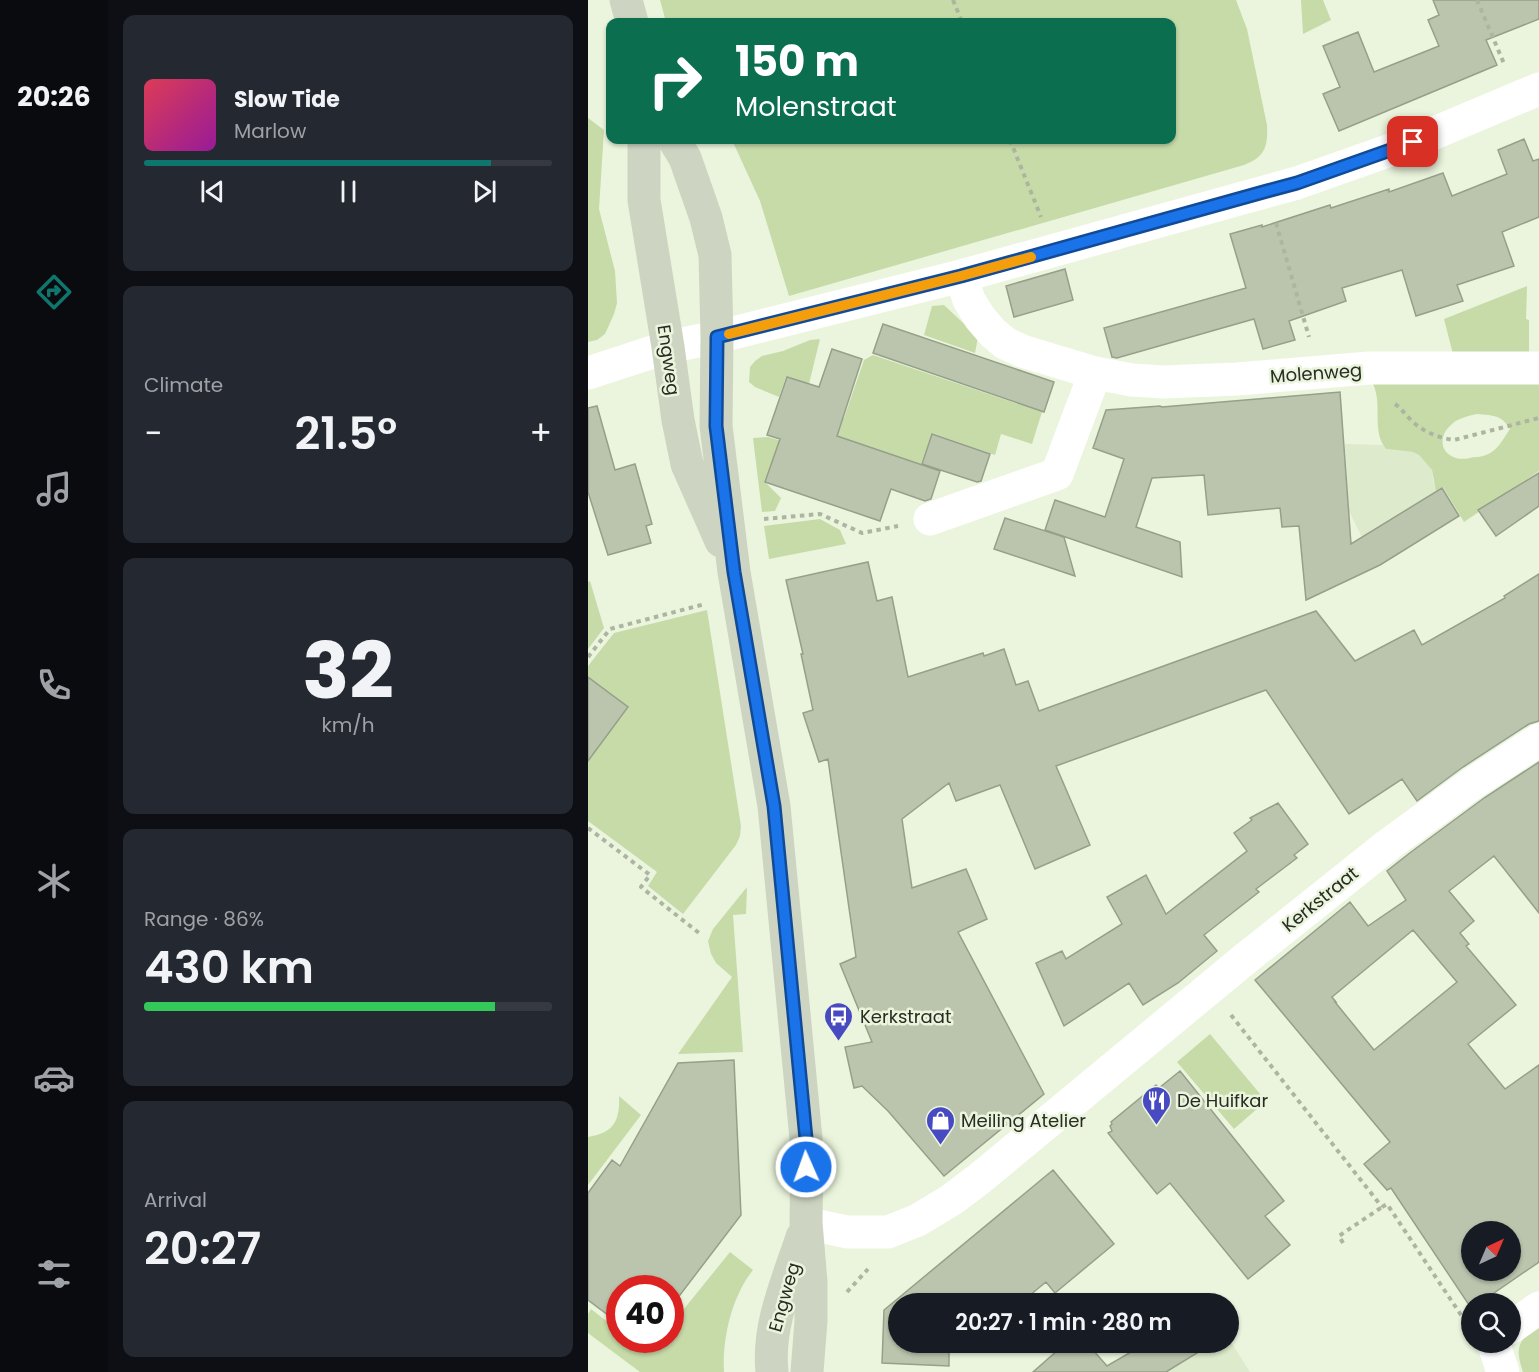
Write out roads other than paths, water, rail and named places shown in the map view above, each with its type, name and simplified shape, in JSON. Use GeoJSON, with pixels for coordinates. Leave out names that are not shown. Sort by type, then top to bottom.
{"type":"FeatureCollection","features":[{"type":"Feature","properties":{"kind":"street"},"geometry":{"type":"LineString","coordinates":[[626,0],[631,18]]}},
{"type":"Feature","properties":{"kind":"street"},"geometry":{"type":"LineString","coordinates":[[588,373],[668,347],[717,337],[961,276],[1282,187],[1413,142],[1529,93]]}},
{"type":"Feature","properties":{"kind":"street","name":"Engweg"},"geometry":{"type":"LineString","coordinates":[[644,144],[644,200],[678,420],[687,464],[736,583]]}},
{"type":"Feature","properties":{"kind":"street","name":"Engweg"},"geometry":{"type":"LineString","coordinates":[[676,144],[685,158],[706,218],[715,255],[716,426],[736,583],[774,806],[807,1149],[806,1224],[811,1282],[807,1372]]}},
{"type":"Feature","properties":{"kind":"street","name":"Molenweg"},"geometry":{"type":"LineString","coordinates":[[961,276],[969,300],[980,318],[1005,343],[1022,351],[1095,373],[1132,380],[1164,382],[1237,379],[1369,369],[1539,368]]}},
{"type":"Feature","properties":{"kind":"street"},"geometry":{"type":"LineString","coordinates":[[930,519],[1057,474],[1095,373]]}},
{"type":"Feature","properties":{"kind":"street","name":"Kerkstraat"},"geometry":{"type":"LineString","coordinates":[[806,1224],[847,1232],[888,1232],[918,1220],[951,1200],[1388,844],[1473,783],[1539,740]]}},
{"type":"Feature","properties":{"kind":"street","name":"Engweg"},"geometry":{"type":"LineString","coordinates":[[772,1372],[772,1339],[806,1224]]}},
{"type":"Feature","properties":{"kind":"street"},"geometry":{"type":"LineString","coordinates":[[1521,1320],[1539,1308]]}},
{"type":"Feature","properties":{"kind":"street"},"geometry":{"type":"LineString","coordinates":[[1491,1353],[1503,1372]]}},
{"type":"Feature","properties":{"kind":"place","name":"Kerkstraat"},"geometry":{"type":"Point","coordinates":[839,1042]}},
{"type":"Feature","properties":{"kind":"place","name":"De Huifkar"},"geometry":{"type":"Point","coordinates":[1156,1126]}},
{"type":"Feature","properties":{"kind":"place","name":"Meiling Atelier"},"geometry":{"type":"Point","coordinates":[940,1146]}}]}
